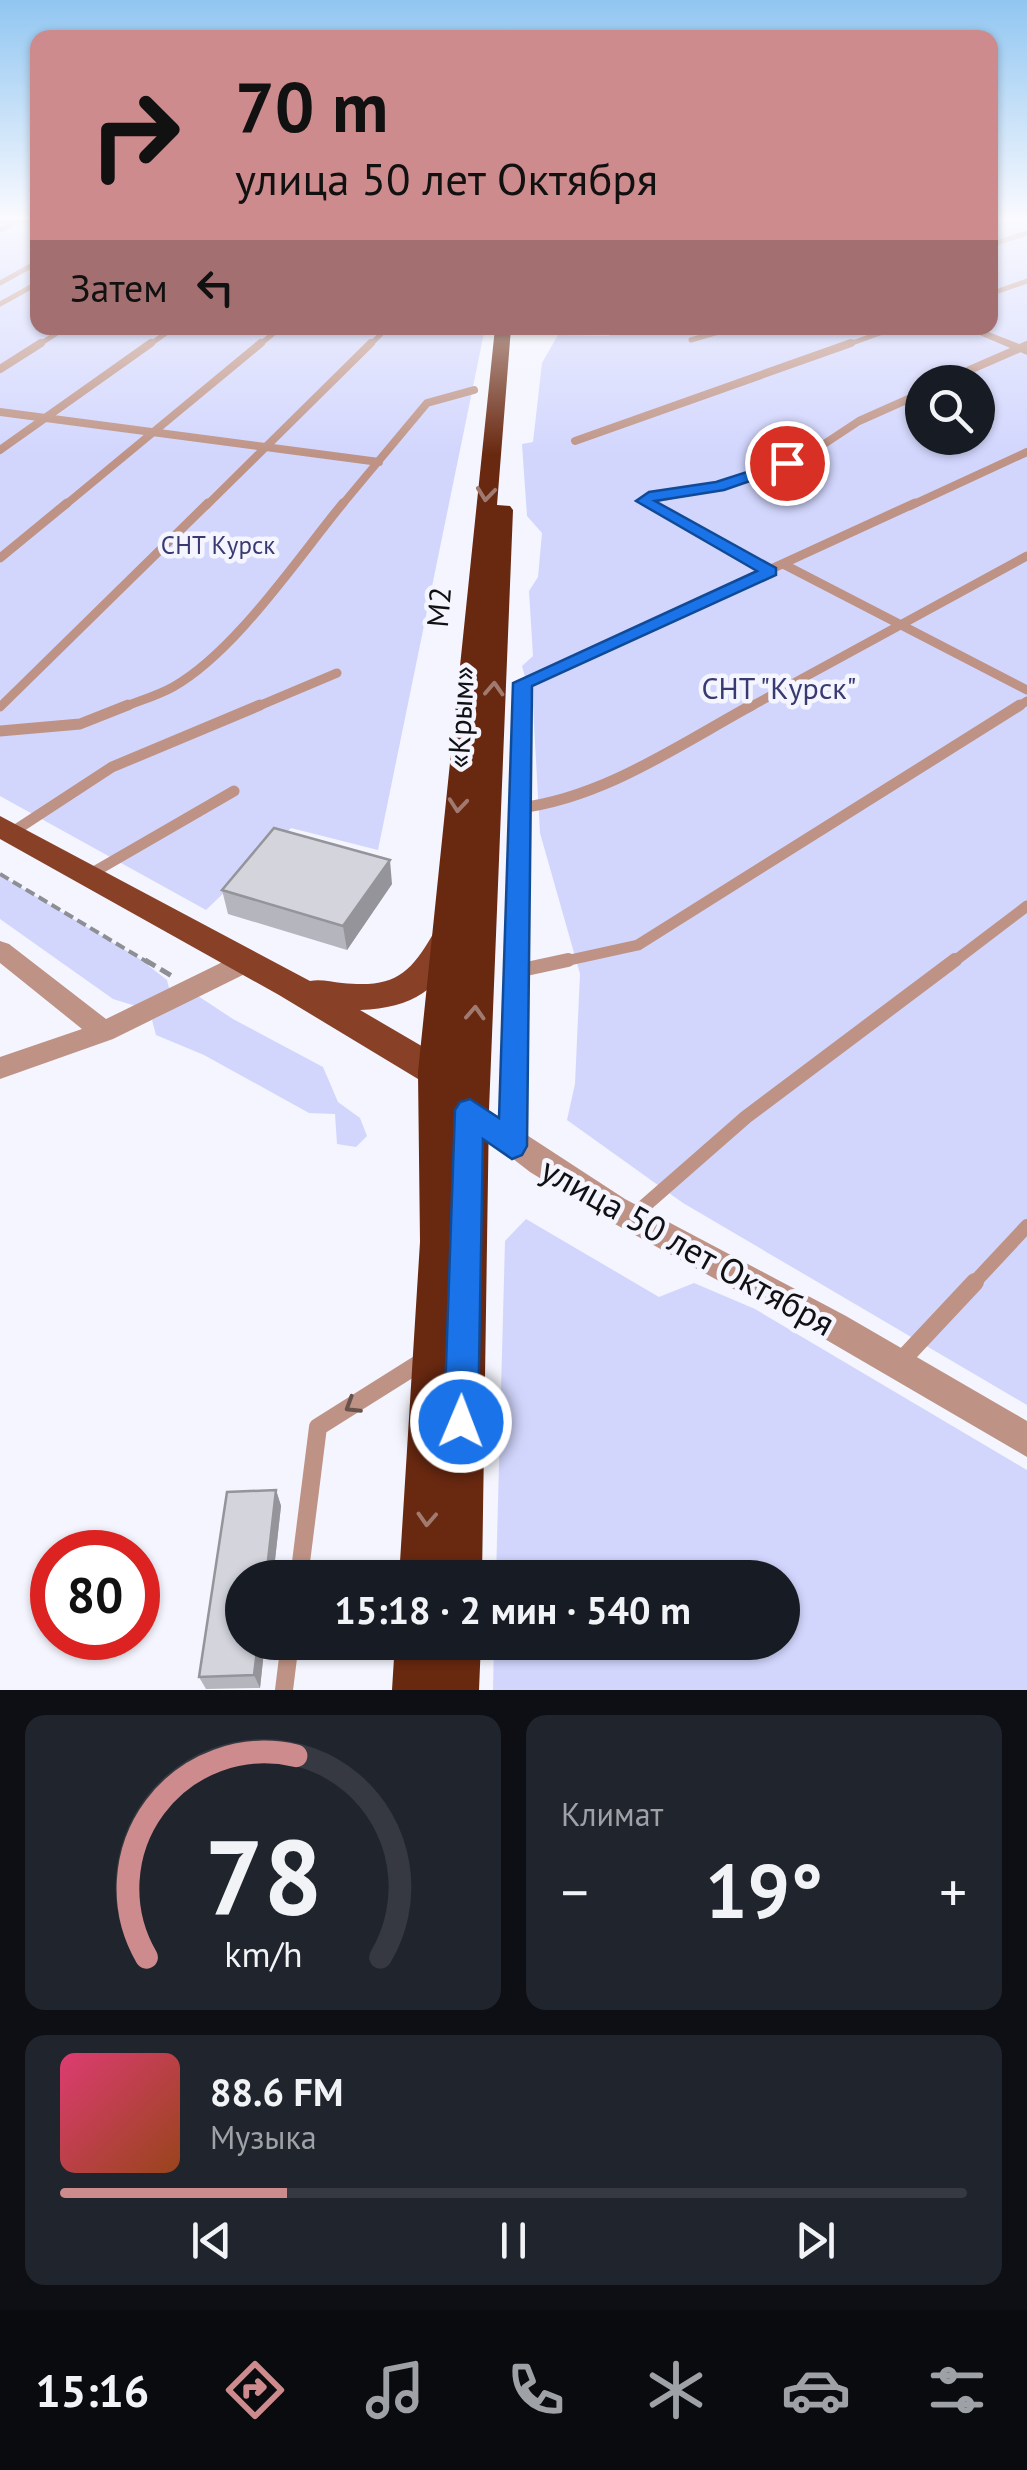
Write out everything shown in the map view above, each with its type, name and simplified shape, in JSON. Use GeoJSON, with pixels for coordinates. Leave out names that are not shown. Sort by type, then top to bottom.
{"type":"FeatureCollection","features":[{"type":"Feature","properties":{"kind":"highway","name":"М2"},"geometry":{"type":"LineString","coordinates":[[425,1560],[440,1242],[436,1072],[502,335]]}},
{"type":"Feature","properties":{"kind":"highway","name":"«Крым»"},"geometry":{"type":"LineString","coordinates":[[457,1560],[470,1110],[505,454],[518,335]]}},
{"type":"Feature","properties":{"kind":"highway"},"geometry":{"type":"LineString","coordinates":[[418,1690],[420,1660]]}},
{"type":"Feature","properties":{"kind":"highway"},"geometry":{"type":"LineString","coordinates":[[454,1690],[455,1660]]}},
{"type":"Feature","properties":{"kind":"main road","name":"улица 50 лет Октября"},"geometry":{"type":"LineString","coordinates":[[6,830],[291,986],[436,1072],[470,1110]]}},
{"type":"Feature","properties":{"kind":"main road"},"geometry":{"type":"LineString","coordinates":[[291,986],[354,1000],[402,992],[425,978],[439,961],[445,942]]}},
{"type":"Feature","properties":{"kind":"street"},"geometry":{"type":"LineString","coordinates":[[988,335],[1024,348]]}},
{"type":"Feature","properties":{"kind":"street"},"geometry":{"type":"LineString","coordinates":[[0,950],[104,1032]]}},
{"type":"Feature","properties":{"kind":"street"},"geometry":{"type":"LineString","coordinates":[[0,1068],[104,1032],[246,962]]}},
{"type":"Feature","properties":{"kind":"street","name":"улица 50 лет Октября"},"geometry":{"type":"LineString","coordinates":[[470,1110],[512,1146],[631,1218],[1027,1440]]}},
{"type":"Feature","properties":{"kind":"lane"},"geometry":{"type":"LineString","coordinates":[[0,368],[54,335]]}},
{"type":"Feature","properties":{"kind":"lane"},"geometry":{"type":"LineString","coordinates":[[0,450],[163,335]]}},
{"type":"Feature","properties":{"kind":"lane"},"geometry":{"type":"LineString","coordinates":[[0,558],[271,335]]}},
{"type":"Feature","properties":{"kind":"lane"},"geometry":{"type":"LineString","coordinates":[[0,706],[379,335]]}},
{"type":"Feature","properties":{"kind":"lane"},"geometry":{"type":"LineString","coordinates":[[691,340],[708,335]]}},
{"type":"Feature","properties":{"kind":"lane"},"geometry":{"type":"LineString","coordinates":[[575,442],[874,335]]}},
{"type":"Feature","properties":{"kind":"lane"},"geometry":{"type":"LineString","coordinates":[[983,365],[1024,348]]}},
{"type":"Feature","properties":{"kind":"lane"},"geometry":{"type":"LineString","coordinates":[[0,731],[80,724],[172,688],[226,644],[427,403],[474,390]]}},
{"type":"Feature","properties":{"kind":"lane"},"geometry":{"type":"LineString","coordinates":[[770,572],[644,501],[654,495],[702,490],[756,476],[814,450],[859,420],[905,400]]}},
{"type":"Feature","properties":{"kind":"lane"},"geometry":{"type":"LineString","coordinates":[[0,412],[378,462]]}},
{"type":"Feature","properties":{"kind":"lane"},"geometry":{"type":"LineString","coordinates":[[512,1146],[522,683],[785,566],[1027,452]]}},
{"type":"Feature","properties":{"kind":"lane"},"geometry":{"type":"LineString","coordinates":[[519,808],[560,803],[629,772],[1027,556]]}},
{"type":"Feature","properties":{"kind":"lane"},"geometry":{"type":"LineString","coordinates":[[785,566],[1027,690]]}},
{"type":"Feature","properties":{"kind":"lane"},"geometry":{"type":"LineString","coordinates":[[6,830],[112,767],[337,673]]}},
{"type":"Feature","properties":{"kind":"lane"},"geometry":{"type":"LineString","coordinates":[[518,970],[638,945],[1027,701]]}},
{"type":"Feature","properties":{"kind":"lane"},"geometry":{"type":"LineString","coordinates":[[87,876],[234,791]]}},
{"type":"Feature","properties":{"kind":"lane"},"geometry":{"type":"LineString","coordinates":[[631,1218],[746,1117],[1027,906]]}},
{"type":"Feature","properties":{"kind":"lane"},"geometry":{"type":"LineString","coordinates":[[897,1364],[1027,1226]]}},
{"type":"Feature","properties":{"kind":"lane"},"geometry":{"type":"LineString","coordinates":[[300,1560],[318,1428],[434,1354]]}},
{"type":"Feature","properties":{"kind":"lane"},"geometry":{"type":"LineString","coordinates":[[284,1690],[288,1660]]}},
{"type":"Feature","properties":{"kind":"path"},"geometry":{"type":"LineString","coordinates":[[0,874],[194,988]]}},
{"type":"Feature","properties":{"kind":"green space","name":"СНТ Курск"},"geometry":{"type":"Polygon","coordinates":[[[0,297],[30,297],[30,335],[484,335],[378,850],[291,828],[206,910],[0,796],[0,297]]]}},
{"type":"Feature","properties":{"kind":"green space","name":"СНТ \"Курск\""},"geometry":{"type":"Polygon","coordinates":[[[998,297],[1027,297],[1027,1405],[683,1203],[567,1120],[575,1084],[580,974],[540,833],[533,706],[522,666],[533,656],[529,591],[538,577],[542,533],[527,516],[522,444],[533,442],[542,363],[558,335],[998,335],[998,297]]]}},
{"type":"Feature","properties":{"kind":"green space"},"geometry":{"type":"Polygon","coordinates":[[[0,875],[137,957],[167,980],[170,992],[139,1007],[113,999],[0,919],[0,875]]]}},
{"type":"Feature","properties":{"kind":"green space"},"geometry":{"type":"Polygon","coordinates":[[[198,996],[323,1067],[338,1102],[360,1118],[367,1136],[356,1147],[337,1144],[335,1114],[309,1113],[204,1055],[156,1035],[152,1020],[198,996]]]}},
{"type":"Feature","properties":{"kind":"green space"},"geometry":{"type":"Polygon","coordinates":[[[526,1219],[659,1297],[694,1283],[755,1309],[1027,1470],[1027,1690],[493,1690],[494,1660],[800,1660],[800,1560],[496,1560],[505,1241],[526,1219]]]}},
{"type":"Feature","properties":{"kind":"building"},"geometry":{"type":"Polygon","coordinates":[[[274,828],[390,860],[343,926],[222,890],[274,828]]]}},
{"type":"Feature","properties":{"kind":"building"},"geometry":{"type":"Polygon","coordinates":[[[276,1490],[268,1560],[225,1560],[225,1660],[256,1660],[254,1675],[199,1677],[227,1492],[276,1490]]]}},
{"type":"Feature","properties":{"kind":"route"},"geometry":{"type":"LineString","coordinates":[[461,1422],[470,1110],[512,1146],[512,1034],[522,854],[522,683],[770,572],[644,501],[654,495],[719,486],[787,463]]}}]}
